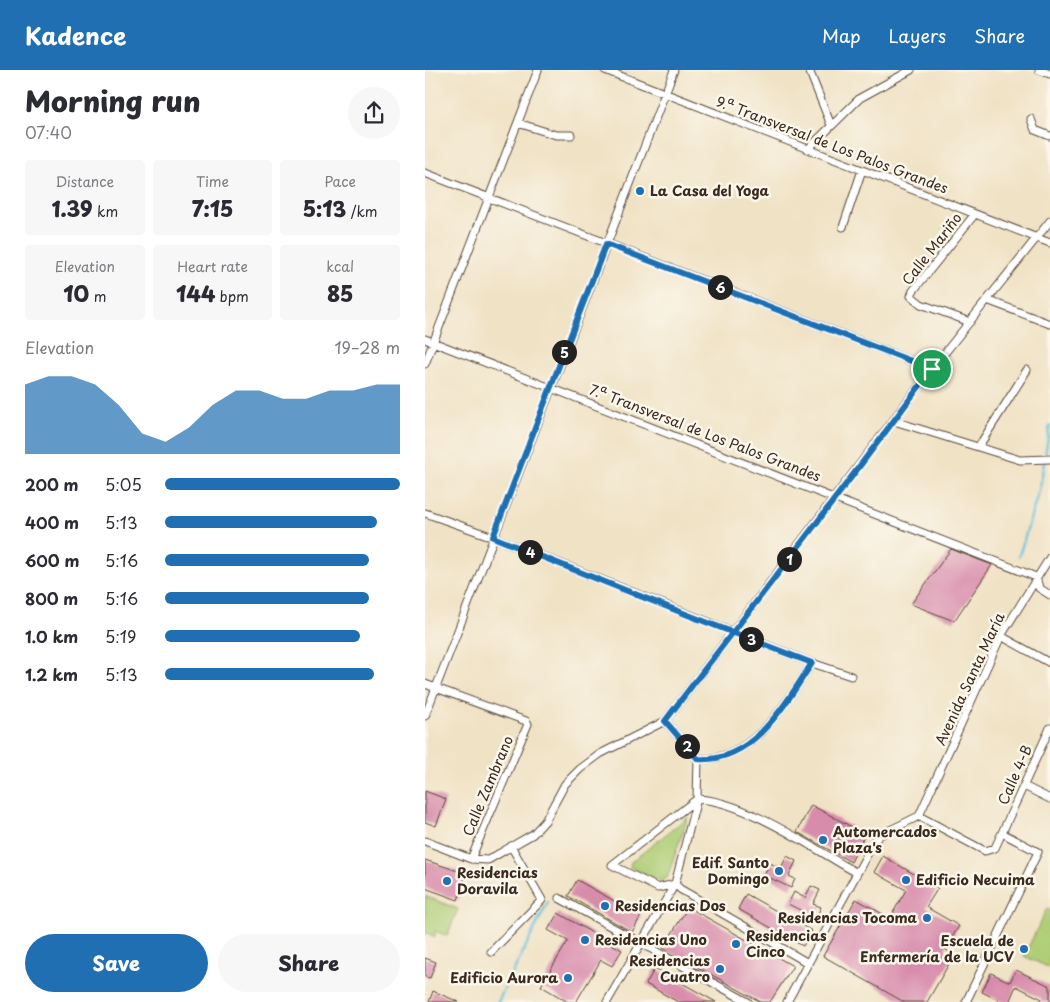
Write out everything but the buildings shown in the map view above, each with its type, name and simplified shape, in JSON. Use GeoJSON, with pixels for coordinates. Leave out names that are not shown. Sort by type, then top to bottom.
{"type":"FeatureCollection","features":[{"type":"Feature","properties":{"kind":"street"},"geometry":{"type":"LineString","coordinates":[[425,364],[538,70]]}},
{"type":"Feature","properties":{"kind":"street","name":"9.ª Transversal de Los Palos Grandes"},"geometry":{"type":"LineString","coordinates":[[605,70],[1050,243]]}},
{"type":"Feature","properties":{"kind":"street"},"geometry":{"type":"LineString","coordinates":[[425,716],[674,70]]}},
{"type":"Feature","properties":{"kind":"street"},"geometry":{"type":"LineString","coordinates":[[809,70],[831,125]]}},
{"type":"Feature","properties":{"kind":"street"},"geometry":{"type":"LineString","coordinates":[[808,149],[859,98],[911,70]]}},
{"type":"Feature","properties":{"kind":"street"},"geometry":{"type":"LineString","coordinates":[[1039,70],[1050,74]]}},
{"type":"Feature","properties":{"kind":"street"},"geometry":{"type":"LineString","coordinates":[[1031,119],[1035,130],[1050,136]]}},
{"type":"Feature","properties":{"kind":"street"},"geometry":{"type":"LineString","coordinates":[[518,123],[556,135],[571,135]]}},
{"type":"Feature","properties":{"kind":"street"},"geometry":{"type":"LineString","coordinates":[[843,227],[862,170]]}},
{"type":"Feature","properties":{"kind":"street"},"geometry":{"type":"LineString","coordinates":[[425,173],[932,369]]}},
{"type":"Feature","properties":{"kind":"street","name":"Calle Mariño"},"geometry":{"type":"LineString","coordinates":[[970,322],[921,304],[911,296],[975,214]]}},
{"type":"Feature","properties":{"kind":"street"},"geometry":{"type":"LineString","coordinates":[[425,842],[471,858],[488,860],[533,834],[545,821],[565,784],[600,754],[665,721],[932,369],[1050,221]]}},
{"type":"Feature","properties":{"kind":"street"},"geometry":{"type":"LineString","coordinates":[[987,300],[1050,324]]}},
{"type":"Feature","properties":{"kind":"street","name":"7.ª Transversal de Los Palos Grandes"},"geometry":{"type":"LineString","coordinates":[[425,339],[1036,577]]}},
{"type":"Feature","properties":{"kind":"street"},"geometry":{"type":"LineString","coordinates":[[979,446],[1027,370]]}},
{"type":"Feature","properties":{"kind":"street"},"geometry":{"type":"LineString","coordinates":[[894,421],[1020,460],[1050,459]]}},
{"type":"Feature","properties":{"kind":"street"},"geometry":{"type":"LineString","coordinates":[[425,513],[493,537],[812,663],[851,676]]}},
{"type":"Feature","properties":{"kind":"street","name":"Avenida Santa María"},"geometry":{"type":"LineString","coordinates":[[919,816],[1001,636],[1050,557]]}},
{"type":"Feature","properties":{"kind":"street"},"geometry":{"type":"LineString","coordinates":[[1036,577],[1039,588],[1050,595]]}},
{"type":"Feature","properties":{"kind":"street"},"geometry":{"type":"LineString","coordinates":[[1001,636],[1050,663]]}},
{"type":"Feature","properties":{"kind":"street"},"geometry":{"type":"LineString","coordinates":[[698,759],[725,756],[766,727],[780,712],[812,663]]}},
{"type":"Feature","properties":{"kind":"street"},"geometry":{"type":"LineString","coordinates":[[425,684],[436,688]]}},
{"type":"Feature","properties":{"kind":"street","name":"Calle Zambrano"},"geometry":{"type":"LineString","coordinates":[[436,688],[528,724],[471,858]]}},
{"type":"Feature","properties":{"kind":"street"},"geometry":{"type":"LineString","coordinates":[[607,1002],[675,884],[697,799],[698,759],[665,721]]}},
{"type":"Feature","properties":{"kind":"street","name":"Calle 4-B"},"geometry":{"type":"LineString","coordinates":[[919,816],[985,852],[995,848],[1050,728]]}},
{"type":"Feature","properties":{"kind":"street"},"geometry":{"type":"LineString","coordinates":[[1024,786],[1050,799]]}},
{"type":"Feature","properties":{"kind":"street"},"geometry":{"type":"LineString","coordinates":[[675,884],[659,888],[612,865],[697,799],[725,805],[763,820],[857,873]]}},
{"type":"Feature","properties":{"kind":"street"},"geometry":{"type":"LineString","coordinates":[[787,1002],[871,847],[880,835],[919,816]]}},
{"type":"Feature","properties":{"kind":"street"},"geometry":{"type":"LineString","coordinates":[[966,1002],[1037,852],[1002,833]]}},
{"type":"Feature","properties":{"kind":"street"},"geometry":{"type":"LineString","coordinates":[[491,952],[542,900],[511,846]]}},
{"type":"Feature","properties":{"kind":"street"},"geometry":{"type":"LineString","coordinates":[[675,884],[680,889],[809,963]]}},
{"type":"Feature","properties":{"kind":"street"},"geometry":{"type":"LineString","coordinates":[[559,898],[748,1002]]}},
{"type":"Feature","properties":{"kind":"green space"},"geometry":{"type":"Polygon","coordinates":[[[688,817],[667,878],[661,881],[630,867],[631,862],[688,817]]]}},
{"type":"Feature","properties":{"kind":"green space"},"geometry":{"type":"Polygon","coordinates":[[[425,896],[458,909],[447,936],[435,931],[435,937],[425,932],[425,896]]]}},
{"type":"Feature","properties":{"kind":"green space"},"geometry":{"type":"Polygon","coordinates":[[[1047,908],[1050,910],[1050,968],[1024,956],[1047,908]]]}},
{"type":"Feature","properties":{"kind":"waterway"},"geometry":{"type":"LineString","coordinates":[[1019,556],[1040,487],[1050,425]]}},
{"type":"Feature","properties":{"kind":"waterway"},"geometry":{"type":"LineString","coordinates":[[498,1002],[548,902]]}},
{"type":"Feature","properties":{"kind":"place","name":"La Casa del Yoga"},"geometry":{"type":"Point","coordinates":[640,191]}},
{"type":"Feature","properties":{"kind":"place","name":"Automercados Plaza's"},"geometry":{"type":"Point","coordinates":[823,840]}},
{"type":"Feature","properties":{"kind":"place","name":"Edif. Santo Domingo"},"geometry":{"type":"Point","coordinates":[779,871]}},
{"type":"Feature","properties":{"kind":"place","name":"Edificio Necuima"},"geometry":{"type":"Point","coordinates":[906,880]}},
{"type":"Feature","properties":{"kind":"place","name":"Residencias Doravila"},"geometry":{"type":"Point","coordinates":[447,881]}},
{"type":"Feature","properties":{"kind":"place","name":"Residencias Dos"},"geometry":{"type":"Point","coordinates":[605,906]}},
{"type":"Feature","properties":{"kind":"place","name":"Residencias Tocoma"},"geometry":{"type":"Point","coordinates":[927,918]}},
{"type":"Feature","properties":{"kind":"place","name":"Residencias Uno"},"geometry":{"type":"Point","coordinates":[585,940]}},
{"type":"Feature","properties":{"kind":"place","name":"Residencias Cinco"},"geometry":{"type":"Point","coordinates":[736,944]}},
{"type":"Feature","properties":{"kind":"place","name":"Escuela de Enfermería de la UCV"},"geometry":{"type":"Point","coordinates":[1024,949]}},
{"type":"Feature","properties":{"kind":"place","name":"Residencias Cuatro"},"geometry":{"type":"Point","coordinates":[720,969]}},
{"type":"Feature","properties":{"kind":"place","name":"Edificio Aurora"},"geometry":{"type":"Point","coordinates":[568,978]}},
{"type":"Feature","properties":{"kind":"route"},"geometry":{"type":"LineString","coordinates":[[932,369],[606,244],[493,537],[607,583],[733,632],[812,663],[780,712],[766,727],[749,741],[725,756],[698,759],[665,721],[733,632],[836,498],[932,369]]}}]}
